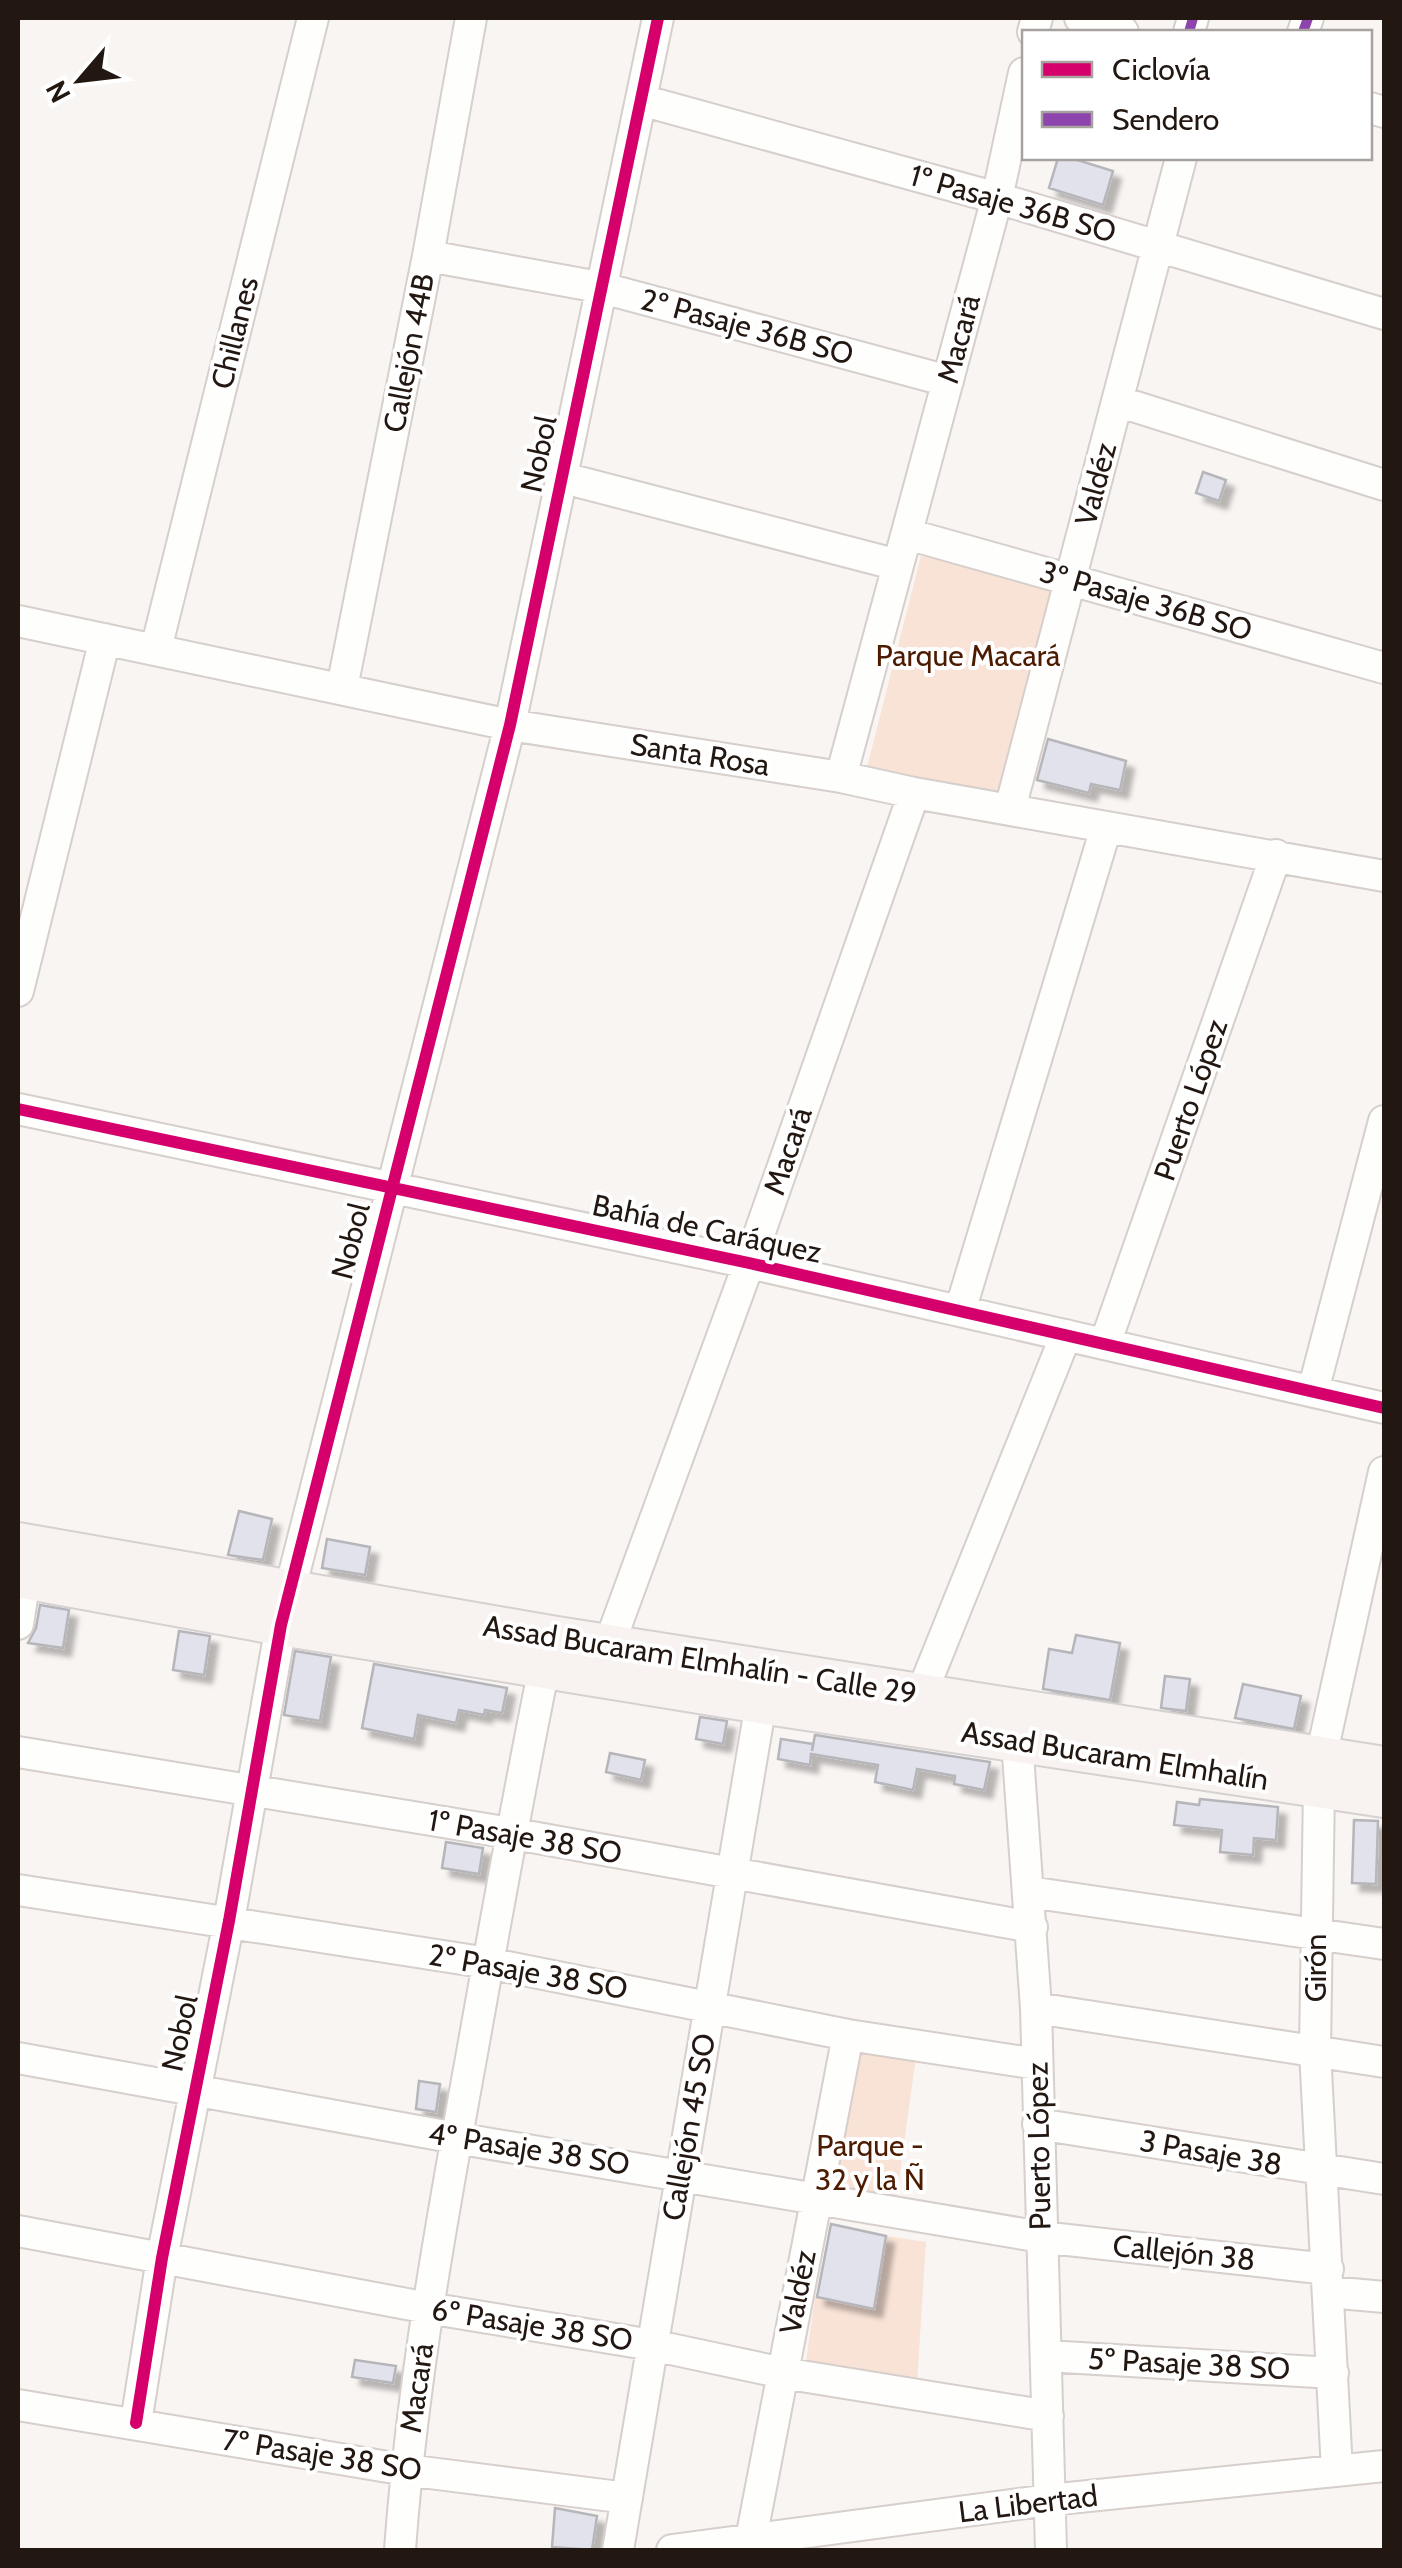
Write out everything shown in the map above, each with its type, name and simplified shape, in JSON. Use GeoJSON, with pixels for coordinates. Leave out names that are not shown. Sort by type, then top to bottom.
{"type":"FeatureCollection","features":[{"type":"Feature","properties":{"kind":"main road","name":"Assad Bucaram Elmhalín"},"geometry":{"type":"LineString","coordinates":[[20,1566],[603,1660],[761,1703],[1017,1741],[1320,1772],[1384,1797]]}},
{"type":"Feature","properties":{"kind":"main road","name":"Assad Bucaram Elmhalín - Calle 29"},"geometry":{"type":"LineString","coordinates":[[603,1660],[921,1695],[1320,1772],[1384,1768]]}},
{"type":"Feature","properties":{"kind":"street","name":"Chillanes"},"geometry":{"type":"LineString","coordinates":[[156,649],[313,18]]}},
{"type":"Feature","properties":{"kind":"street","name":"Callejón 44B"},"geometry":{"type":"LineString","coordinates":[[342,688],[471,18]]}},
{"type":"Feature","properties":{"kind":"street","name":"Nobol"},"geometry":{"type":"LineString","coordinates":[[136,2423],[162,2258],[286,1609],[510,725],[658,18]]}},
{"type":"Feature","properties":{"kind":"street"},"geometry":{"type":"LineString","coordinates":[[1080,18],[1117,30]]}},
{"type":"Feature","properties":{"kind":"street","name":"Macará"},"geometry":{"type":"LineString","coordinates":[[841,777],[997,198],[1022,83]]}},
{"type":"Feature","properties":{"kind":"street","name":"1º Pasaje 36B SO"},"geometry":{"type":"LineString","coordinates":[[641,100],[997,198],[1384,314]]}},
{"type":"Feature","properties":{"kind":"street","name":"Valdéz"},"geometry":{"type":"LineString","coordinates":[[1010,810],[1180,160]]}},
{"type":"Feature","properties":{"kind":"street","name":"2º Pasaje 36B SO"},"geometry":{"type":"LineString","coordinates":[[428,256],[599,288],[948,381]]}},
{"type":"Feature","properties":{"kind":"street"},"geometry":{"type":"LineString","coordinates":[[1118,401],[1384,484]]}},
{"type":"Feature","properties":{"kind":"street"},"geometry":{"type":"LineString","coordinates":[[560,477],[898,566]]}},
{"type":"Feature","properties":{"kind":"street","name":"3º Pasaje 36B SO"},"geometry":{"type":"LineString","coordinates":[[906,534],[1384,668]]}},
{"type":"Feature","properties":{"kind":"street","name":"Santa Rosa"},"geometry":{"type":"LineString","coordinates":[[18,620],[510,725],[841,777],[1384,876]]}},
{"type":"Feature","properties":{"kind":"street"},"geometry":{"type":"LineString","coordinates":[[18,991],[105,639]]}},
{"type":"Feature","properties":{"kind":"street","name":"Macará"},"geometry":{"type":"LineString","coordinates":[[603,1660],[749,1263],[914,793]]}},
{"type":"Feature","properties":{"kind":"street"},"geometry":{"type":"LineString","coordinates":[[960,1311],[1106,828]]}},
{"type":"Feature","properties":{"kind":"street","name":"Puerto López"},"geometry":{"type":"LineString","coordinates":[[1105,1344],[1276,855]]}},
{"type":"Feature","properties":{"kind":"street","name":"Bahía de Caráquez"},"geometry":{"type":"LineString","coordinates":[[18,1109],[749,1263],[1384,1408]]}},
{"type":"Feature","properties":{"kind":"street"},"geometry":{"type":"LineString","coordinates":[[1312,1391],[1384,1122]]}},
{"type":"Feature","properties":{"kind":"street"},"geometry":{"type":"LineString","coordinates":[[921,1695],[1066,1335]]}},
{"type":"Feature","properties":{"kind":"street","name":"Girón"},"geometry":{"type":"LineString","coordinates":[[1337,2472],[1315,2050],[1320,1772],[1384,1472]]}},
{"type":"Feature","properties":{"kind":"street"},"geometry":{"type":"LineString","coordinates":[[18,1624],[20,1566]]}},
{"type":"Feature","properties":{"kind":"street","name":"Macará"},"geometry":{"type":"LineString","coordinates":[[400,2550],[406,2470],[428,2308],[510,1832],[547,1652]]}},
{"type":"Feature","properties":{"kind":"street","name":"Callejón 45 SO"},"geometry":{"type":"LineString","coordinates":[[618,2550],[761,1703]]}},
{"type":"Feature","properties":{"kind":"street","name":"Puerto López"},"geometry":{"type":"LineString","coordinates":[[1017,1741],[1036,2008],[1051,2550]]}},
{"type":"Feature","properties":{"kind":"street","name":"1º Pasaje 38 SO"},"geometry":{"type":"LineString","coordinates":[[18,1752],[510,1832],[1032,1927]]}},
{"type":"Feature","properties":{"kind":"street","name":"2º Pasaje 38 SO"},"geometry":{"type":"LineString","coordinates":[[18,1890],[488,1963],[848,2034],[1037,2064]]}},
{"type":"Feature","properties":{"kind":"street"},"geometry":{"type":"LineString","coordinates":[[1029,1892],[1384,1944]]}},
{"type":"Feature","properties":{"kind":"street"},"geometry":{"type":"LineString","coordinates":[[1036,2008],[1384,2062]]}},
{"type":"Feature","properties":{"kind":"street","name":"Valdéz"},"geometry":{"type":"LineString","coordinates":[[751,2545],[848,2034]]}},
{"type":"Feature","properties":{"kind":"street","name":"4º Pasaje 38 SO"},"geometry":{"type":"LineString","coordinates":[[18,2058],[456,2138],[1041,2237]]}},
{"type":"Feature","properties":{"kind":"street","name":"3 Pasaje 38"},"geometry":{"type":"LineString","coordinates":[[1038,2124],[1384,2179]]}},
{"type":"Feature","properties":{"kind":"street","name":"6º Pasaje 38 SO"},"geometry":{"type":"LineString","coordinates":[[18,2230],[428,2308],[652,2345],[783,2373],[1048,2416]]}},
{"type":"Feature","properties":{"kind":"street","name":"Callejón 38"},"geometry":{"type":"LineString","coordinates":[[1041,2237],[1329,2280],[1384,2297]]}},
{"type":"Feature","properties":{"kind":"street","name":"5º Pasaje 38 SO"},"geometry":{"type":"LineString","coordinates":[[1046,2356],[1333,2373]]}},
{"type":"Feature","properties":{"kind":"street","name":"7º Pasaje 38 SO"},"geometry":{"type":"LineString","coordinates":[[18,2406],[406,2470],[626,2498]]}},
{"type":"Feature","properties":{"kind":"street","name":"La Libertad"},"geometry":{"type":"LineString","coordinates":[[672,2550],[751,2545],[1049,2500],[1384,2466]]}},
{"type":"Feature","properties":{"kind":"green space","name":"Parque Macará"},"geometry":{"type":"Polygon","coordinates":[[[921,556],[1060,590],[1004,797],[866,771],[921,556]]]}},
{"type":"Feature","properties":{"kind":"green space","name":"Parque - 32 y la Ñ"},"geometry":{"type":"Polygon","coordinates":[[[858,2050],[916,2057],[895,2208],[834,2192],[858,2050]]]}},
{"type":"Feature","properties":{"kind":"green space"},"geometry":{"type":"Polygon","coordinates":[[[887,2236],[926,2242],[917,2383],[805,2369],[815,2297],[874,2309],[887,2236]]]}},
{"type":"Feature","properties":{"kind":"building"},"geometry":{"type":"Polygon","coordinates":[[[1057,160],[1077,160],[1113,171],[1103,205],[1049,188],[1057,160]]]}},
{"type":"Feature","properties":{"kind":"building"},"geometry":{"type":"Polygon","coordinates":[[[1203,472],[1226,480],[1219,501],[1196,493],[1203,472]]]}},
{"type":"Feature","properties":{"kind":"building"},"geometry":{"type":"Polygon","coordinates":[[[1048,739],[1126,761],[1120,790],[1091,784],[1089,793],[1037,780],[1048,739]]]}},
{"type":"Feature","properties":{"kind":"building"},"geometry":{"type":"Polygon","coordinates":[[[239,1511],[272,1519],[263,1560],[228,1555],[239,1511]]]}},
{"type":"Feature","properties":{"kind":"building"},"geometry":{"type":"Polygon","coordinates":[[[327,1539],[370,1547],[365,1575],[322,1568],[327,1539]]]}},
{"type":"Feature","properties":{"kind":"building"},"geometry":{"type":"Polygon","coordinates":[[[40,1605],[69,1610],[63,1648],[28,1643],[36,1628],[40,1605]]]}},
{"type":"Feature","properties":{"kind":"building"},"geometry":{"type":"Polygon","coordinates":[[[179,1631],[210,1636],[204,1675],[173,1670],[179,1631]]]}},
{"type":"Feature","properties":{"kind":"building"},"geometry":{"type":"Polygon","coordinates":[[[1076,1635],[1120,1643],[1110,1700],[1043,1689],[1049,1649],[1072,1653],[1076,1635]]]}},
{"type":"Feature","properties":{"kind":"building"},"geometry":{"type":"Polygon","coordinates":[[[295,1651],[331,1657],[320,1721],[284,1715],[295,1651]]]}},
{"type":"Feature","properties":{"kind":"building"},"geometry":{"type":"Polygon","coordinates":[[[374,1664],[507,1688],[502,1713],[485,1710],[484,1715],[459,1710],[456,1723],[418,1715],[414,1739],[362,1728],[374,1664]]]}},
{"type":"Feature","properties":{"kind":"building"},"geometry":{"type":"Polygon","coordinates":[[[1165,1676],[1190,1679],[1186,1711],[1161,1708],[1165,1676]]]}},
{"type":"Feature","properties":{"kind":"building"},"geometry":{"type":"Polygon","coordinates":[[[1243,1684],[1301,1696],[1294,1729],[1235,1718],[1243,1684]]]}},
{"type":"Feature","properties":{"kind":"building"},"geometry":{"type":"Polygon","coordinates":[[[700,1717],[727,1721],[723,1744],[696,1739],[700,1717]]]}},
{"type":"Feature","properties":{"kind":"building"},"geometry":{"type":"Polygon","coordinates":[[[815,1735],[990,1762],[984,1790],[954,1784],[955,1776],[917,1769],[913,1790],[875,1782],[878,1765],[811,1754],[810,1765],[778,1759],[781,1739],[813,1744],[812,1751],[815,1735]]]}},
{"type":"Feature","properties":{"kind":"building"},"geometry":{"type":"Polygon","coordinates":[[[610,1753],[645,1760],[641,1780],[606,1772],[610,1753]]]}},
{"type":"Feature","properties":{"kind":"building"},"geometry":{"type":"Polygon","coordinates":[[[1200,1799],[1278,1807],[1276,1840],[1254,1838],[1253,1855],[1220,1852],[1222,1830],[1174,1825],[1177,1802],[1199,1805],[1200,1799]]]}},
{"type":"Feature","properties":{"kind":"building"},"geometry":{"type":"Polygon","coordinates":[[[1354,1820],[1378,1821],[1376,1884],[1352,1883],[1354,1820]]]}},
{"type":"Feature","properties":{"kind":"building"},"geometry":{"type":"Polygon","coordinates":[[[446,1842],[483,1848],[479,1874],[442,1868],[446,1842]]]}},
{"type":"Feature","properties":{"kind":"building"},"geometry":{"type":"Polygon","coordinates":[[[419,2081],[440,2084],[436,2112],[416,2109],[419,2081]]]}},
{"type":"Feature","properties":{"kind":"building"},"geometry":{"type":"Polygon","coordinates":[[[831,2224],[886,2236],[874,2309],[817,2297],[831,2224]]]}},
{"type":"Feature","properties":{"kind":"building"},"geometry":{"type":"Polygon","coordinates":[[[355,2360],[396,2366],[393,2383],[352,2377],[355,2360]]]}},
{"type":"Feature","properties":{"kind":"building"},"geometry":{"type":"Polygon","coordinates":[[[555,2508],[597,2516],[592,2550],[552,2547],[555,2508]]]}},
{"type":"Feature","properties":{"kind":"marked path"},"geometry":{"type":"LineString","coordinates":[[1190,30],[1193,18]]}},
{"type":"Feature","properties":{"kind":"marked path"},"geometry":{"type":"LineString","coordinates":[[1304,30],[1308,18]]}},
{"type":"Feature","properties":{"kind":"cycle path"},"geometry":{"type":"LineString","coordinates":[[136,2423],[162,2258],[229,1921],[281,1625],[510,725],[658,18]]}},
{"type":"Feature","properties":{"kind":"cycle path"},"geometry":{"type":"LineString","coordinates":[[18,1109],[749,1263],[1384,1408]]}}]}
